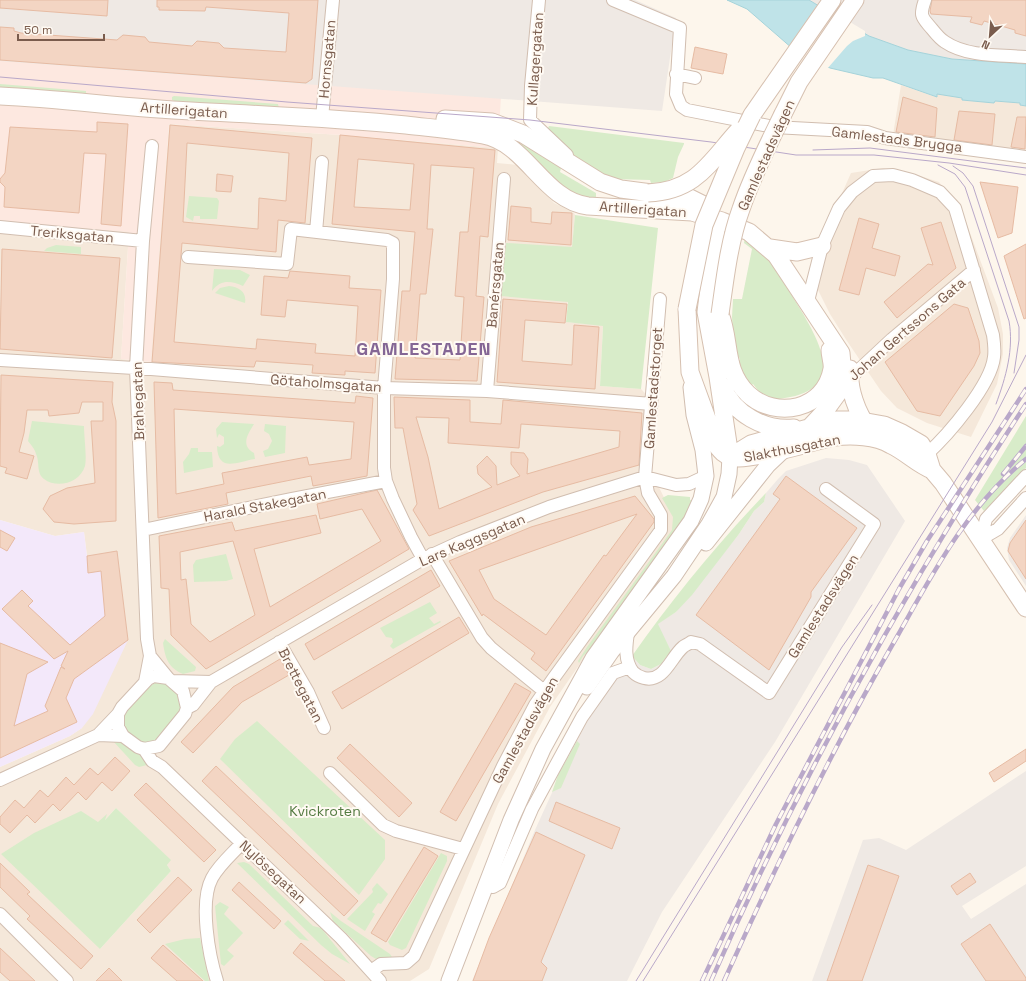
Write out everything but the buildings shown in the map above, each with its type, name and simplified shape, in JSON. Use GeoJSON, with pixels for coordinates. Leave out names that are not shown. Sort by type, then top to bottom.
{"type":"FeatureCollection","features":[{"type":"Feature","properties":{"kind":"main road","name":"Gamlestadsvägen"},"geometry":{"type":"LineString","coordinates":[[730,457],[723,453],[717,446],[690,372],[687,309],[704,225],[710,208],[752,115],[832,0]]}},
{"type":"Feature","properties":{"kind":"main road","name":"Gamlestadsvägen"},"geometry":{"type":"LineString","coordinates":[[713,313],[740,210],[759,164],[799,82],[855,0]]}},
{"type":"Feature","properties":{"kind":"main road","name":"Artillerigatan"},"geometry":{"type":"LineString","coordinates":[[0,96],[170,110],[369,121],[484,135],[500,142],[521,156],[562,197],[573,203],[588,206],[692,212],[722,221],[749,232],[770,248],[783,262],[828,334],[832,368],[821,392],[814,399],[798,408],[778,409],[757,400],[740,384],[728,359],[724,324],[713,313]]}},
{"type":"Feature","properties":{"kind":"main road","name":"Artillerigatan"},"geometry":{"type":"LineString","coordinates":[[648,193],[674,190],[700,175],[752,115]]}},
{"type":"Feature","properties":{"kind":"main road","name":"Artillerigatan"},"geometry":{"type":"LineString","coordinates":[[369,121],[414,118],[492,122],[527,127],[600,182],[621,190],[690,198],[710,208]]}},
{"type":"Feature","properties":{"kind":"main road","name":"Gamlestadsvägen"},"geometry":{"type":"LineString","coordinates":[[710,208],[717,222],[717,232],[708,286],[713,313],[713,350],[730,457]]}},
{"type":"Feature","properties":{"kind":"main road"},"geometry":{"type":"LineString","coordinates":[[770,248],[797,252],[822,246]]}},
{"type":"Feature","properties":{"kind":"main road","name":"Artillerigatan"},"geometry":{"type":"LineString","coordinates":[[828,334],[836,336],[850,358],[845,384],[868,427],[884,442]]}},
{"type":"Feature","properties":{"kind":"main road","name":"Slakthusgatan"},"geometry":{"type":"LineString","coordinates":[[718,377],[728,398],[737,408],[751,419],[770,427],[788,429],[810,427]]}},
{"type":"Feature","properties":{"kind":"main road"},"geometry":{"type":"LineString","coordinates":[[810,427],[825,411],[845,384]]}},
{"type":"Feature","properties":{"kind":"main road","name":"Slakthusgatan"},"geometry":{"type":"LineString","coordinates":[[730,457],[751,444],[778,438],[810,427],[843,419],[876,423],[902,432],[921,444],[927,454],[932,470],[943,483],[1026,608]]}},
{"type":"Feature","properties":{"kind":"main road","name":"Slakthusgatan"},"geometry":{"type":"LineString","coordinates":[[730,457],[743,458],[836,437],[858,437],[884,442],[908,456],[919,465],[932,470]]}},
{"type":"Feature","properties":{"kind":"street","name":"Hornsgatan"},"geometry":{"type":"LineString","coordinates":[[322,118],[333,0]]}},
{"type":"Feature","properties":{"kind":"street","name":"Kullagergatan"},"geometry":{"type":"LineString","coordinates":[[527,127],[539,0]]}},
{"type":"Feature","properties":{"kind":"street","name":"Gamlestads Brygga"},"geometry":{"type":"LineString","coordinates":[[613,0],[680,28],[676,74],[677,101],[681,106],[691,111],[774,127],[867,132],[885,138],[1026,157]]}},
{"type":"Feature","properties":{"kind":"street"},"geometry":{"type":"LineString","coordinates":[[925,0],[921,12],[924,22],[944,42],[955,48],[981,53],[1026,56]]}},
{"type":"Feature","properties":{"kind":"street"},"geometry":{"type":"LineString","coordinates":[[676,74],[695,78]]}},
{"type":"Feature","properties":{"kind":"street","name":"Artillerigatan"},"geometry":{"type":"LineString","coordinates":[[427,128],[455,126],[486,129],[515,137],[527,127]]}},
{"type":"Feature","properties":{"kind":"street","name":"Brahegatan"},"geometry":{"type":"LineString","coordinates":[[145,682],[150,656],[147,639],[136,368],[143,240],[152,146]]}},
{"type":"Feature","properties":{"kind":"street"},"geometry":{"type":"LineString","coordinates":[[316,232],[322,162]]}},
{"type":"Feature","properties":{"kind":"street"},"geometry":{"type":"LineString","coordinates":[[808,301],[822,246],[839,208],[852,192],[873,176],[893,175],[912,180],[940,192],[955,208],[993,335],[994,357],[991,369],[975,396],[954,426],[927,454]]}},
{"type":"Feature","properties":{"kind":"street","name":"Banérsgatan"},"geometry":{"type":"LineString","coordinates":[[487,391],[504,178]]}},
{"type":"Feature","properties":{"kind":"street","name":"Treriksgatan"},"geometry":{"type":"LineString","coordinates":[[0,227],[143,240]]}},
{"type":"Feature","properties":{"kind":"street"},"geometry":{"type":"LineString","coordinates":[[188,257],[287,264],[291,229],[387,240],[393,243],[393,279],[384,388],[384,468],[386,482],[411,537],[428,556],[482,638],[491,648],[544,691]]}},
{"type":"Feature","properties":{"kind":"street","name":"Johan Gertssons Gata"},"geometry":{"type":"LineString","coordinates":[[845,384],[974,270]]}},
{"type":"Feature","properties":{"kind":"street","name":"Gamlestadstorget"},"geometry":{"type":"LineString","coordinates":[[645,477],[660,299]]}},
{"type":"Feature","properties":{"kind":"street","name":"Götaholmsgatan"},"geometry":{"type":"LineString","coordinates":[[0,360],[136,368],[384,388],[487,391],[652,404]]}},
{"type":"Feature","properties":{"kind":"street","name":"Gamlestadsvägen"},"geometry":{"type":"LineString","coordinates":[[449,981],[511,820],[543,749],[593,658],[691,521],[701,499],[706,476],[703,450],[694,415],[690,372]]}},
{"type":"Feature","properties":{"kind":"street","name":"Gamlestadsvägen"},"geometry":{"type":"LineString","coordinates":[[674,576],[699,552],[768,465],[785,449]]}},
{"type":"Feature","properties":{"kind":"street"},"geometry":{"type":"LineString","coordinates":[[645,477],[676,485],[689,484],[706,476],[730,457]]}},
{"type":"Feature","properties":{"kind":"street","name":"Gamlestadsvägen"},"geometry":{"type":"LineString","coordinates":[[558,723],[674,576],[709,524],[720,505],[729,474],[730,457]]}},
{"type":"Feature","properties":{"kind":"street"},"geometry":{"type":"LineString","coordinates":[[981,539],[986,519],[1026,476]]}},
{"type":"Feature","properties":{"kind":"street","name":"Gamlestadsvägen"},"geometry":{"type":"LineString","coordinates":[[371,972],[381,964],[406,963],[412,959],[503,766],[544,691],[659,534],[662,524],[661,515],[648,493],[645,477]]}},
{"type":"Feature","properties":{"kind":"street","name":"Lars Kaggsgatan"},"geometry":{"type":"LineString","coordinates":[[187,708],[192,705],[211,682],[428,556],[550,507],[645,477]]}},
{"type":"Feature","properties":{"kind":"street","name":"Harald Stakegatan"},"geometry":{"type":"LineString","coordinates":[[143,530],[291,499],[386,482]]}},
{"type":"Feature","properties":{"kind":"street","name":"Gamlestadsvägen"},"geometry":{"type":"LineString","coordinates":[[630,668],[635,674],[642,677],[649,679],[657,677],[664,671],[682,647],[691,642],[700,644],[769,693],[874,524],[826,489]]}},
{"type":"Feature","properties":{"kind":"street"},"geometry":{"type":"LineString","coordinates":[[981,539],[998,530],[1026,498]]}},
{"type":"Feature","properties":{"kind":"street"},"geometry":{"type":"LineString","coordinates":[[486,885],[493,887],[500,883],[532,809],[582,717],[613,673],[630,668],[626,649],[628,633]]}},
{"type":"Feature","properties":{"kind":"street","name":"Brettegatan"},"geometry":{"type":"LineString","coordinates":[[279,642],[308,692],[324,728]]}},
{"type":"Feature","properties":{"kind":"street"},"geometry":{"type":"LineString","coordinates":[[118,714],[118,728],[123,736],[132,743],[144,749],[152,748],[161,744],[185,714],[188,702],[183,691],[170,680],[150,656]]}},
{"type":"Feature","properties":{"kind":"street"},"geometry":{"type":"LineString","coordinates":[[0,780],[98,735],[145,682],[154,676],[170,680],[211,682]]}},
{"type":"Feature","properties":{"kind":"street"},"geometry":{"type":"LineString","coordinates":[[98,735],[123,736]]}},
{"type":"Feature","properties":{"kind":"street"},"geometry":{"type":"LineString","coordinates":[[161,744],[162,767]]}},
{"type":"Feature","properties":{"kind":"street","name":"Nylösegatan"},"geometry":{"type":"LineString","coordinates":[[144,749],[152,761],[162,767],[341,938],[380,981]]}},
{"type":"Feature","properties":{"kind":"street"},"geometry":{"type":"LineString","coordinates":[[543,749],[559,757]]}},
{"type":"Feature","properties":{"kind":"street"},"geometry":{"type":"LineString","coordinates":[[330,773],[383,825],[396,832],[463,849]]}},
{"type":"Feature","properties":{"kind":"street"},"geometry":{"type":"LineString","coordinates":[[218,981],[213,968],[208,934],[207,895],[214,875],[242,843]]}},
{"type":"Feature","properties":{"kind":"street"},"geometry":{"type":"LineString","coordinates":[[0,914],[67,981]]}},
{"type":"Feature","properties":{"kind":"shaded area"},"geometry":{"type":"Polygon","coordinates":[[[0,0],[635,0],[676,18],[662,111],[0,61],[0,0]]]}},
{"type":"Feature","properties":{"kind":"shaded area"},"geometry":{"type":"Polygon","coordinates":[[[809,0],[1026,0],[1026,64],[952,59],[908,50],[869,36],[809,0]]]}},
{"type":"Feature","properties":{"kind":"shaded area"},"geometry":{"type":"Polygon","coordinates":[[[0,57],[501,96],[498,148],[341,135],[169,124],[151,362],[121,359],[129,232],[0,222],[0,57]]]}},
{"type":"Feature","properties":{"kind":"shaded area"},"geometry":{"type":"Polygon","coordinates":[[[901,85],[936,97],[936,93],[962,98],[962,100],[994,103],[994,101],[1020,103],[1020,105],[1026,106],[1026,153],[893,135],[901,85]]]}},
{"type":"Feature","properties":{"kind":"shaded area"},"geometry":{"type":"Polygon","coordinates":[[[169,124],[341,135],[498,148],[497,163],[518,165],[554,203],[574,213],[575,215],[566,322],[603,325],[600,386],[641,389],[655,404],[652,473],[677,524],[550,707],[498,804],[429,969],[410,981],[0,981],[0,767],[70,736],[82,728],[87,556],[84,532],[55,536],[0,520],[0,222],[129,231],[121,359],[150,362],[169,124]],[[116,808],[101,824],[100,949],[171,871],[167,865],[170,860],[116,808]]]}},
{"type":"Feature","properties":{"kind":"shaded area"},"geometry":{"type":"Polygon","coordinates":[[[883,168],[911,173],[939,182],[963,214],[998,308],[1003,334],[1003,354],[997,384],[971,437],[927,423],[897,408],[881,391],[847,341],[830,314],[817,288],[827,227],[851,173],[883,168]]]}},
{"type":"Feature","properties":{"kind":"shaded area"},"geometry":{"type":"Polygon","coordinates":[[[826,458],[849,460],[867,465],[905,521],[775,742],[662,912],[627,981],[472,981],[535,830],[566,762],[593,711],[632,656],[640,665],[651,669],[661,664],[671,651],[657,624],[676,612],[739,534],[754,511],[764,502],[766,493],[778,479],[786,471],[826,458]]]}},
{"type":"Feature","properties":{"kind":"shaded area"},"geometry":{"type":"Polygon","coordinates":[[[1026,515],[1026,586],[1009,560],[1007,548],[1010,538],[1026,515]]]}},
{"type":"Feature","properties":{"kind":"shaded area"},"geometry":{"type":"Polygon","coordinates":[[[0,520],[55,536],[84,532],[87,556],[117,551],[128,640],[93,714],[82,728],[70,736],[0,767],[0,520]]]}},
{"type":"Feature","properties":{"kind":"shaded area"},"geometry":{"type":"Polygon","coordinates":[[[1026,771],[1026,866],[962,906],[971,919],[1026,884],[1026,981],[812,981],[863,840],[879,838],[906,850],[1026,771]]]}},
{"type":"Feature","properties":{"kind":"green space"},"geometry":{"type":"Polygon","coordinates":[[[0,84],[86,91],[86,96],[0,89],[0,84]]]}},
{"type":"Feature","properties":{"kind":"green space"},"geometry":{"type":"Polygon","coordinates":[[[172,97],[278,104],[279,108],[177,102],[172,100],[172,97]]]}},
{"type":"Feature","properties":{"kind":"green space"},"geometry":{"type":"Polygon","coordinates":[[[549,126],[684,144],[678,157],[673,178],[664,182],[651,183],[650,180],[613,179],[582,165],[547,130],[549,126]]]}},
{"type":"Feature","properties":{"kind":"green space"},"geometry":{"type":"Polygon","coordinates":[[[526,141],[561,168],[560,172],[596,193],[596,200],[573,194],[563,187],[518,146],[526,141]]]}},
{"type":"Feature","properties":{"kind":"green space"},"geometry":{"type":"Polygon","coordinates":[[[189,196],[217,198],[219,201],[217,219],[200,219],[200,216],[194,216],[193,221],[186,217],[189,196]]]}},
{"type":"Feature","properties":{"kind":"green space"},"geometry":{"type":"Polygon","coordinates":[[[575,215],[658,228],[641,389],[600,386],[603,326],[566,322],[568,302],[501,296],[506,243],[572,247],[575,215]]]}},
{"type":"Feature","properties":{"kind":"green space"},"geometry":{"type":"Polygon","coordinates":[[[745,237],[772,262],[778,271],[812,330],[819,346],[823,361],[822,374],[816,385],[802,394],[779,399],[779,401],[760,393],[753,384],[750,387],[737,361],[740,360],[739,357],[734,356],[732,317],[733,299],[742,299],[752,249],[744,243],[745,237]]]}},
{"type":"Feature","properties":{"kind":"green space"},"geometry":{"type":"Polygon","coordinates":[[[56,245],[81,247],[81,254],[44,251],[47,248],[56,245]]]}},
{"type":"Feature","properties":{"kind":"green space"},"geometry":{"type":"Polygon","coordinates":[[[214,269],[240,270],[250,275],[243,286],[226,282],[219,284],[212,291],[214,269]]]}},
{"type":"Feature","properties":{"kind":"green space"},"geometry":{"type":"Polygon","coordinates":[[[229,286],[242,291],[245,296],[245,303],[215,293],[220,288],[229,286]]]}},
{"type":"Feature","properties":{"kind":"green space"},"geometry":{"type":"Polygon","coordinates":[[[1026,416],[1026,468],[984,511],[975,500],[1026,416]]]}},
{"type":"Feature","properties":{"kind":"green space"},"geometry":{"type":"Polygon","coordinates":[[[32,421],[84,426],[86,462],[78,477],[68,483],[55,484],[42,477],[39,471],[38,460],[35,452],[28,441],[32,421]]]}},
{"type":"Feature","properties":{"kind":"green space"},"geometry":{"type":"Polygon","coordinates":[[[222,422],[254,424],[246,439],[246,443],[250,450],[254,453],[255,459],[229,464],[224,463],[221,460],[218,454],[217,446],[220,447],[224,444],[224,437],[219,434],[217,438],[216,429],[222,422]]]}},
{"type":"Feature","properties":{"kind":"green space"},"geometry":{"type":"Polygon","coordinates":[[[265,424],[286,426],[285,453],[265,457],[263,451],[268,449],[272,441],[269,434],[264,431],[265,424]]]}},
{"type":"Feature","properties":{"kind":"green space"},"geometry":{"type":"Polygon","coordinates":[[[191,448],[198,448],[198,452],[212,452],[213,467],[184,473],[183,462],[189,454],[191,448]]]}},
{"type":"Feature","properties":{"kind":"green space"},"geometry":{"type":"Polygon","coordinates":[[[766,493],[764,502],[754,511],[739,534],[692,595],[676,612],[658,624],[671,651],[661,664],[651,669],[640,665],[632,656],[648,634],[679,592],[766,493]]]}},
{"type":"Feature","properties":{"kind":"green space"},"geometry":{"type":"Polygon","coordinates":[[[668,495],[690,497],[690,500],[694,501],[691,509],[599,641],[583,656],[579,663],[578,661],[587,647],[672,530],[673,517],[662,498],[668,495]]]}},
{"type":"Feature","properties":{"kind":"green space"},"geometry":{"type":"Polygon","coordinates":[[[226,554],[233,579],[226,581],[194,582],[193,565],[196,560],[226,554]]]}},
{"type":"Feature","properties":{"kind":"green space"},"geometry":{"type":"Polygon","coordinates":[[[430,602],[437,613],[429,618],[434,624],[440,621],[441,622],[393,649],[390,646],[393,642],[392,638],[386,637],[380,628],[430,602]]]}},
{"type":"Feature","properties":{"kind":"green space"},"geometry":{"type":"Polygon","coordinates":[[[165,639],[196,667],[195,671],[183,674],[174,669],[166,657],[163,643],[165,639]]]}},
{"type":"Feature","properties":{"kind":"green space"},"geometry":{"type":"Polygon","coordinates":[[[159,682],[165,683],[176,690],[183,708],[160,740],[143,745],[129,735],[122,720],[137,697],[148,687],[159,682]]]}},
{"type":"Feature","properties":{"kind":"green space","name":"Kvickroten"},"geometry":{"type":"Polygon","coordinates":[[[257,721],[385,840],[385,859],[359,895],[220,759],[235,739],[257,721]]]}},
{"type":"Feature","properties":{"kind":"green space"},"geometry":{"type":"Polygon","coordinates":[[[113,741],[128,745],[148,763],[147,765],[139,767],[135,765],[113,741]]]}},
{"type":"Feature","properties":{"kind":"green space"},"geometry":{"type":"Polygon","coordinates":[[[577,741],[580,744],[561,788],[552,792],[558,775],[577,741]]]}},
{"type":"Feature","properties":{"kind":"green space"},"geometry":{"type":"Polygon","coordinates":[[[116,808],[171,860],[167,865],[171,871],[100,949],[1,854],[34,833],[81,811],[98,822],[107,814],[105,820],[116,808]]]}},
{"type":"Feature","properties":{"kind":"green space"},"geometry":{"type":"Polygon","coordinates":[[[441,853],[447,856],[447,861],[406,948],[402,950],[390,945],[388,942],[441,853]]]}},
{"type":"Feature","properties":{"kind":"green space"},"geometry":{"type":"Polygon","coordinates":[[[244,862],[249,864],[313,926],[321,928],[350,964],[332,954],[321,945],[237,863],[244,862]]]}},
{"type":"Feature","properties":{"kind":"green space"},"geometry":{"type":"Polygon","coordinates":[[[377,883],[388,894],[381,904],[378,903],[372,912],[375,914],[365,931],[347,919],[373,892],[372,889],[377,883]]]}},
{"type":"Feature","properties":{"kind":"green space"},"geometry":{"type":"Polygon","coordinates":[[[220,902],[229,907],[224,914],[243,933],[227,950],[234,956],[224,966],[221,964],[215,906],[220,902]]]}},
{"type":"Feature","properties":{"kind":"green space"},"geometry":{"type":"Polygon","coordinates":[[[330,912],[390,954],[392,957],[376,959],[371,956],[333,921],[330,912]]]}},
{"type":"Feature","properties":{"kind":"green space"},"geometry":{"type":"Polygon","coordinates":[[[288,920],[309,941],[300,939],[284,924],[288,920]]]}},
{"type":"Feature","properties":{"kind":"green space"},"geometry":{"type":"Polygon","coordinates":[[[200,938],[209,981],[205,981],[165,944],[185,939],[200,938]]]}},
{"type":"Feature","properties":{"kind":"water"},"geometry":{"type":"Polygon","coordinates":[[[727,0],[809,0],[869,36],[908,50],[952,59],[1026,64],[1026,106],[1020,105],[1020,103],[995,101],[994,103],[962,100],[962,98],[937,94],[937,97],[883,78],[873,78],[830,68],[793,49],[747,9],[727,0]]]}},
{"type":"Feature","properties":{"kind":"pier"},"geometry":{"type":"Polygon","coordinates":[[[820,4],[865,31],[865,36],[853,41],[847,46],[827,69],[788,48],[820,4]]]}},
{"type":"Feature","properties":{"kind":"tram line"},"geometry":{"type":"LineString","coordinates":[[0,77],[287,102],[530,120],[711,142],[796,155],[874,155],[949,163],[1026,175]]}},
{"type":"Feature","properties":{"kind":"tram line"},"geometry":{"type":"LineString","coordinates":[[813,150],[870,148],[1026,168]]}},
{"type":"Feature","properties":{"kind":"tram line"},"geometry":{"type":"LineString","coordinates":[[938,165],[955,174],[965,187],[1009,321],[1010,352],[1003,384],[996,404]]}},
{"type":"Feature","properties":{"kind":"tram line"},"geometry":{"type":"LineString","coordinates":[[953,166],[963,173],[973,186],[1019,327],[1019,340],[1014,373]]}},
{"type":"Feature","properties":{"kind":"tram line"},"geometry":{"type":"LineString","coordinates":[[643,981],[992,422],[1026,355]]}},
{"type":"Feature","properties":{"kind":"tram line"},"geometry":{"type":"LineString","coordinates":[[636,981],[842,647],[872,605]]}},
{"type":"Feature","properties":{"kind":"railway"},"geometry":{"type":"LineString","coordinates":[[702,981],[776,824],[899,589],[927,541],[1026,389]]}},
{"type":"Feature","properties":{"kind":"railway"},"geometry":{"type":"LineString","coordinates":[[711,981],[780,832],[856,686],[939,543],[1026,404]]}},
{"type":"Feature","properties":{"kind":"railway"},"geometry":{"type":"LineString","coordinates":[[1003,474],[1026,446]]}},
{"type":"Feature","properties":{"kind":"railway"},"geometry":{"type":"LineString","coordinates":[[724,981],[806,806],[874,677],[925,587],[970,518],[1005,477],[1026,459]]}},
{"type":"Feature","properties":{"kind":"district","name":"GAMLESTADEN"},"geometry":{"type":"Point","coordinates":[424,348]}}]}
